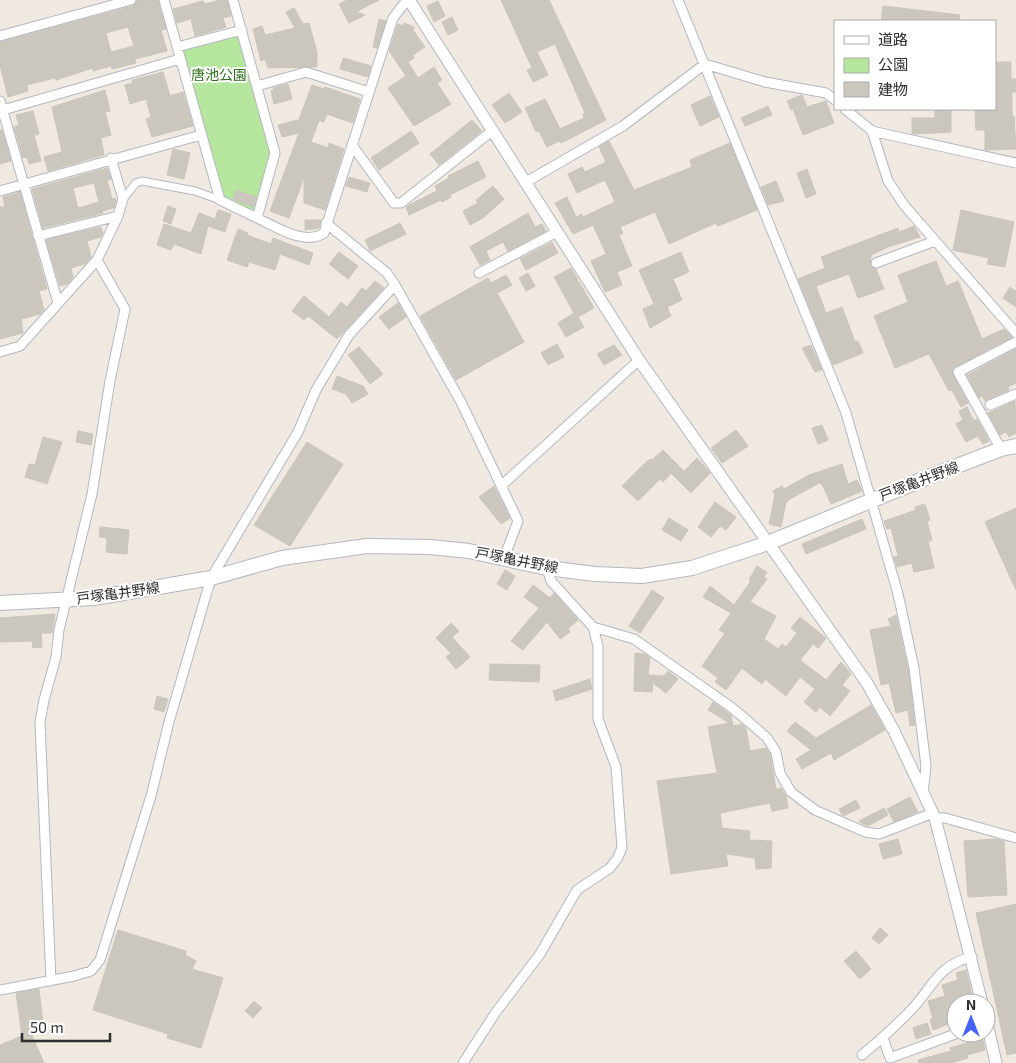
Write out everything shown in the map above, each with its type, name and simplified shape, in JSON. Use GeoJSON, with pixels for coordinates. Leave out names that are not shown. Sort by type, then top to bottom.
{"type":"FeatureCollection","features":[{"type":"Feature","properties":{"kind":"main road","name":"戸塚亀井野線"},"geometry":{"type":"LineString","coordinates":[[0,603],[94,598],[211,578],[282,558],[367,546],[430,547],[469,551],[547,568],[595,574],[642,576],[692,568],[768,543],[1001,449],[1016,446]]}},
{"type":"Feature","properties":{"kind":"street"},"geometry":{"type":"LineString","coordinates":[[0,36],[131,0]]}},
{"type":"Feature","properties":{"kind":"street"},"geometry":{"type":"LineString","coordinates":[[164,0],[220,200]]}},
{"type":"Feature","properties":{"kind":"street"},"geometry":{"type":"LineString","coordinates":[[233,0],[275,154],[257,218]]}},
{"type":"Feature","properties":{"kind":"street"},"geometry":{"type":"LineString","coordinates":[[0,352],[20,346],[96,260],[118,216],[123,199],[136,183],[142,181],[195,192],[220,200],[302,237],[318,237],[324,233],[393,18],[408,0],[639,360],[867,683],[894,732],[934,815],[980,993]]}},
{"type":"Feature","properties":{"kind":"street"},"geometry":{"type":"LineString","coordinates":[[678,0],[846,413],[898,594],[914,668],[926,766],[924,794]]}},
{"type":"Feature","properties":{"kind":"street"},"geometry":{"type":"LineString","coordinates":[[177,47],[242,30]]}},
{"type":"Feature","properties":{"kind":"street"},"geometry":{"type":"LineString","coordinates":[[58,303],[1,105],[180,59]]}},
{"type":"Feature","properties":{"kind":"street"},"geometry":{"type":"LineString","coordinates":[[526,182],[623,126],[705,64]]}},
{"type":"Feature","properties":{"kind":"street"},"geometry":{"type":"LineString","coordinates":[[705,64],[765,82],[826,93],[834,99]]}},
{"type":"Feature","properties":{"kind":"street"},"geometry":{"type":"LineString","coordinates":[[257,86],[306,72],[369,92]]}},
{"type":"Feature","properties":{"kind":"street"},"geometry":{"type":"LineString","coordinates":[[846,110],[872,131],[1016,163]]}},
{"type":"Feature","properties":{"kind":"street"},"geometry":{"type":"LineString","coordinates":[[352,145],[373,178],[394,203],[401,203],[492,131]]}},
{"type":"Feature","properties":{"kind":"street"},"geometry":{"type":"LineString","coordinates":[[872,131],[888,181],[904,205],[1016,333]]}},
{"type":"Feature","properties":{"kind":"street"},"geometry":{"type":"LineString","coordinates":[[0,191],[111,158],[202,134]]}},
{"type":"Feature","properties":{"kind":"street"},"geometry":{"type":"LineString","coordinates":[[111,158],[123,199]]}},
{"type":"Feature","properties":{"kind":"street"},"geometry":{"type":"LineString","coordinates":[[38,236],[118,216]]}},
{"type":"Feature","properties":{"kind":"street"},"geometry":{"type":"LineString","coordinates":[[326,223],[387,273],[396,285],[461,402],[518,521],[504,558]]}},
{"type":"Feature","properties":{"kind":"street"},"geometry":{"type":"LineString","coordinates":[[480,273],[557,232]]}},
{"type":"Feature","properties":{"kind":"street"},"geometry":{"type":"LineString","coordinates":[[876,263],[935,241]]}},
{"type":"Feature","properties":{"kind":"street"},"geometry":{"type":"LineString","coordinates":[[52,981],[40,722],[56,656],[59,630],[68,600],[92,494],[110,382],[125,309],[96,260]]}},
{"type":"Feature","properties":{"kind":"street"},"geometry":{"type":"LineString","coordinates":[[0,990],[52,981],[91,971],[100,960],[152,796],[169,722],[211,578],[298,432],[316,390],[349,335],[396,285]]}},
{"type":"Feature","properties":{"kind":"street"},"geometry":{"type":"LineString","coordinates":[[1001,449],[958,372],[1016,342]]}},
{"type":"Feature","properties":{"kind":"street"},"geometry":{"type":"LineString","coordinates":[[501,486],[639,360]]}},
{"type":"Feature","properties":{"kind":"street"},"geometry":{"type":"LineString","coordinates":[[990,405],[1016,394]]}},
{"type":"Feature","properties":{"kind":"street"},"geometry":{"type":"LineString","coordinates":[[463,1063],[496,1012],[540,954],[577,890],[610,868],[622,848],[616,767],[598,719],[598,646],[593,627],[551,582],[547,568]]}},
{"type":"Feature","properties":{"kind":"street"},"geometry":{"type":"LineString","coordinates":[[593,627],[634,639],[731,707],[767,738],[776,752],[780,773],[791,792],[815,810],[865,832],[879,834],[934,815],[1016,838]]}},
{"type":"Feature","properties":{"kind":"street"},"geometry":{"type":"LineString","coordinates":[[862,1055],[883,1038],[914,1006],[944,969],[959,960],[972,957]]}},
{"type":"Feature","properties":{"kind":"street"},"geometry":{"type":"LineString","coordinates":[[883,1038],[890,1058],[946,1037]]}},
{"type":"Feature","properties":{"kind":"street"},"geometry":{"type":"LineString","coordinates":[[991,1043],[996,1063]]}},
{"type":"Feature","properties":{"kind":"green space","name":"唐池公園"},"geometry":{"type":"Polygon","coordinates":[[[238,34],[270,154],[255,212],[224,197],[182,50],[238,34]]]}},
{"type":"Feature","properties":{"kind":"building"},"geometry":{"type":"Polygon","coordinates":[[[137,0],[158,0],[166,29],[161,30],[167,51],[135,59],[136,63],[112,69],[111,66],[93,71],[93,68],[56,80],[55,78],[27,85],[28,91],[8,97],[0,65],[0,42],[133,6],[137,0]],[[128,27],[106,33],[111,52],[134,46],[128,27]]]}},
{"type":"Feature","properties":{"kind":"building"},"geometry":{"type":"Polygon","coordinates":[[[227,0],[231,16],[223,18],[226,27],[195,36],[191,19],[177,23],[173,9],[203,1],[204,4],[227,0]]]}},
{"type":"Feature","properties":{"kind":"building"},"geometry":{"type":"Polygon","coordinates":[[[347,0],[379,0],[356,12],[365,15],[349,23],[339,4],[347,0]]]}},
{"type":"Feature","properties":{"kind":"building"},"geometry":{"type":"Polygon","coordinates":[[[501,0],[549,0],[606,120],[561,143],[559,141],[547,147],[539,131],[536,132],[525,108],[545,99],[560,129],[584,118],[583,114],[585,113],[555,44],[537,52],[548,75],[533,82],[527,70],[532,68],[501,0]]]}},
{"type":"Feature","properties":{"kind":"building"},"geometry":{"type":"Polygon","coordinates":[[[438,1],[445,16],[434,22],[427,6],[438,1]]]}},
{"type":"Feature","properties":{"kind":"building"},"geometry":{"type":"Polygon","coordinates":[[[883,6],[960,15],[959,20],[881,20],[883,6]]]}},
{"type":"Feature","properties":{"kind":"building"},"geometry":{"type":"Polygon","coordinates":[[[294,8],[303,24],[309,23],[317,52],[317,67],[268,68],[265,59],[261,61],[253,29],[262,26],[265,35],[295,28],[286,12],[294,8]]]}},
{"type":"Feature","properties":{"kind":"building"},"geometry":{"type":"Polygon","coordinates":[[[452,17],[458,30],[448,35],[442,22],[452,17]]]}},
{"type":"Feature","properties":{"kind":"building"},"geometry":{"type":"Polygon","coordinates":[[[379,19],[386,21],[377,48],[373,47],[379,19]]]}},
{"type":"Feature","properties":{"kind":"building"},"geometry":{"type":"Polygon","coordinates":[[[404,23],[414,27],[413,30],[425,47],[413,55],[414,58],[408,62],[418,78],[434,67],[442,80],[437,83],[451,104],[414,126],[388,88],[406,76],[389,51],[398,24],[403,26],[404,23]]]}},
{"type":"Feature","properties":{"kind":"building"},"geometry":{"type":"Polygon","coordinates":[[[343,58],[371,66],[368,77],[340,69],[343,58]]]}},
{"type":"Feature","properties":{"kind":"building"},"geometry":{"type":"Polygon","coordinates":[[[996,62],[1011,62],[1011,79],[1016,79],[1016,92],[1012,92],[1012,116],[1014,116],[1016,149],[985,150],[985,130],[976,130],[975,110],[996,110],[996,62]]]}},
{"type":"Feature","properties":{"kind":"building"},"geometry":{"type":"Polygon","coordinates":[[[163,72],[170,96],[183,92],[193,126],[152,137],[146,119],[151,117],[146,99],[130,104],[125,85],[133,83],[132,80],[163,72]]]}},
{"type":"Feature","properties":{"kind":"building"},"geometry":{"type":"Polygon","coordinates":[[[288,84],[292,99],[274,104],[271,91],[274,90],[273,88],[288,84]]]}},
{"type":"Feature","properties":{"kind":"building"},"geometry":{"type":"Polygon","coordinates":[[[312,85],[324,89],[325,87],[360,99],[353,123],[327,114],[324,122],[319,120],[311,142],[328,148],[329,143],[344,149],[325,210],[304,203],[304,177],[289,218],[270,211],[299,133],[282,137],[278,125],[298,120],[298,122],[312,85]]]}},
{"type":"Feature","properties":{"kind":"building"},"geometry":{"type":"Polygon","coordinates":[[[105,90],[110,111],[105,112],[111,135],[101,138],[104,155],[48,171],[44,157],[62,152],[52,107],[105,90]]]}},
{"type":"Feature","properties":{"kind":"building"},"geometry":{"type":"Polygon","coordinates":[[[509,93],[522,112],[505,123],[492,105],[509,93]]]}},
{"type":"Feature","properties":{"kind":"building"},"geometry":{"type":"Polygon","coordinates":[[[802,95],[807,107],[826,101],[834,123],[803,135],[793,109],[791,110],[787,101],[802,95]]]}},
{"type":"Feature","properties":{"kind":"building"},"geometry":{"type":"Polygon","coordinates":[[[710,96],[719,117],[700,126],[691,105],[710,96]]]}},
{"type":"Feature","properties":{"kind":"building"},"geometry":{"type":"Polygon","coordinates":[[[768,106],[772,115],[745,126],[741,118],[768,106]]]}},
{"type":"Feature","properties":{"kind":"building"},"geometry":{"type":"Polygon","coordinates":[[[935,110],[951,110],[951,132],[912,134],[912,118],[935,118],[935,110]]]}},
{"type":"Feature","properties":{"kind":"building"},"geometry":{"type":"Polygon","coordinates":[[[33,111],[39,134],[34,135],[41,161],[29,164],[27,157],[23,158],[14,127],[19,125],[16,115],[33,111]]]}},
{"type":"Feature","properties":{"kind":"building"},"geometry":{"type":"Polygon","coordinates":[[[472,120],[482,131],[439,165],[430,154],[472,120]]]}},
{"type":"Feature","properties":{"kind":"building"},"geometry":{"type":"Polygon","coordinates":[[[0,130],[2,130],[11,161],[0,164],[0,130]]]}},
{"type":"Feature","properties":{"kind":"building"},"geometry":{"type":"Polygon","coordinates":[[[411,131],[419,143],[379,170],[371,158],[411,131]]]}},
{"type":"Feature","properties":{"kind":"building"},"geometry":{"type":"Polygon","coordinates":[[[609,141],[634,190],[692,167],[690,160],[730,143],[757,210],[718,226],[716,223],[669,244],[655,212],[620,227],[623,233],[619,235],[632,266],[617,272],[622,285],[605,292],[591,261],[606,254],[593,225],[573,234],[555,203],[567,197],[576,217],[582,214],[583,217],[615,202],[605,180],[577,193],[568,174],[582,167],[585,172],[606,162],[599,147],[609,141]]]}},
{"type":"Feature","properties":{"kind":"building"},"geometry":{"type":"Polygon","coordinates":[[[173,149],[190,153],[184,179],[167,175],[173,149]]]}},
{"type":"Feature","properties":{"kind":"building"},"geometry":{"type":"Polygon","coordinates":[[[478,161],[486,177],[450,195],[451,197],[442,202],[441,200],[409,215],[406,207],[437,191],[435,186],[449,178],[448,176],[478,161]]]}},
{"type":"Feature","properties":{"kind":"building"},"geometry":{"type":"Polygon","coordinates":[[[107,168],[111,179],[107,180],[112,199],[115,198],[116,200],[114,208],[102,211],[103,213],[43,228],[32,189],[107,168]],[[94,183],[73,188],[78,208],[99,202],[94,183]]]}},
{"type":"Feature","properties":{"kind":"building"},"geometry":{"type":"Polygon","coordinates":[[[807,169],[816,194],[806,198],[797,173],[807,169]]]}},
{"type":"Feature","properties":{"kind":"building"},"geometry":{"type":"Polygon","coordinates":[[[349,177],[370,183],[367,192],[346,186],[349,177]]]}},
{"type":"Feature","properties":{"kind":"building"},"geometry":{"type":"Polygon","coordinates":[[[776,181],[784,201],[768,205],[761,187],[776,181]]]}},
{"type":"Feature","properties":{"kind":"building"},"geometry":{"type":"Polygon","coordinates":[[[493,186],[504,199],[483,218],[470,225],[463,211],[478,203],[476,200],[493,186]]]}},
{"type":"Feature","properties":{"kind":"building"},"geometry":{"type":"Polygon","coordinates":[[[236,190],[256,197],[253,207],[233,199],[236,190]]]}},
{"type":"Feature","properties":{"kind":"building"},"geometry":{"type":"Polygon","coordinates":[[[20,192],[47,289],[39,291],[44,310],[40,314],[21,319],[23,333],[0,339],[0,207],[5,207],[3,197],[20,192]]]}},
{"type":"Feature","properties":{"kind":"building"},"geometry":{"type":"Polygon","coordinates":[[[168,206],[176,209],[171,224],[163,221],[168,206]]]}},
{"type":"Feature","properties":{"kind":"building"},"geometry":{"type":"Polygon","coordinates":[[[218,210],[231,214],[225,232],[208,226],[201,254],[174,244],[171,250],[157,245],[164,224],[191,233],[199,213],[215,219],[218,210]]]}},
{"type":"Feature","properties":{"kind":"building"},"geometry":{"type":"Polygon","coordinates":[[[961,210],[1014,222],[1005,267],[987,264],[989,258],[953,250],[961,210]]]}},
{"type":"Feature","properties":{"kind":"building"},"geometry":{"type":"Polygon","coordinates":[[[528,213],[535,227],[542,224],[546,231],[508,251],[503,242],[486,251],[490,260],[480,265],[470,247],[528,213]]]}},
{"type":"Feature","properties":{"kind":"building"},"geometry":{"type":"Polygon","coordinates":[[[305,220],[321,220],[319,228],[305,230],[305,220]]]}},
{"type":"Feature","properties":{"kind":"building"},"geometry":{"type":"Polygon","coordinates":[[[400,223],[406,234],[370,251],[365,240],[400,223]]]}},
{"type":"Feature","properties":{"kind":"building"},"geometry":{"type":"Polygon","coordinates":[[[914,226],[920,237],[888,247],[871,255],[870,266],[876,269],[884,289],[858,298],[849,274],[816,286],[826,313],[842,307],[855,342],[858,341],[863,353],[833,365],[798,279],[825,268],[821,257],[898,228],[899,232],[914,226]]]}},
{"type":"Feature","properties":{"kind":"building"},"geometry":{"type":"Polygon","coordinates":[[[101,227],[103,233],[101,237],[87,241],[91,257],[85,264],[71,268],[73,277],[67,284],[60,286],[46,240],[101,227]]]}},
{"type":"Feature","properties":{"kind":"building"},"geometry":{"type":"Polygon","coordinates":[[[238,229],[248,233],[247,235],[271,244],[273,238],[313,253],[309,265],[280,254],[275,270],[249,262],[247,267],[227,260],[238,229]]]}},
{"type":"Feature","properties":{"kind":"building"},"geometry":{"type":"Polygon","coordinates":[[[552,242],[558,253],[526,270],[520,259],[552,242]]]}},
{"type":"Feature","properties":{"kind":"building"},"geometry":{"type":"Polygon","coordinates":[[[339,252],[358,266],[348,279],[329,264],[339,252]]]}},
{"type":"Feature","properties":{"kind":"building"},"geometry":{"type":"Polygon","coordinates":[[[681,252],[689,272],[673,279],[682,300],[667,307],[671,316],[650,328],[643,309],[654,304],[639,270],[681,252]]]}},
{"type":"Feature","properties":{"kind":"building"},"geometry":{"type":"Polygon","coordinates":[[[936,261],[946,286],[958,281],[982,339],[1004,329],[1012,337],[953,368],[953,375],[968,403],[961,407],[952,390],[949,391],[929,354],[895,368],[874,316],[908,302],[898,275],[936,261]]]}},
{"type":"Feature","properties":{"kind":"building"},"geometry":{"type":"Polygon","coordinates":[[[571,268],[594,308],[578,317],[584,327],[566,337],[558,323],[574,313],[554,277],[571,268]]]}},
{"type":"Feature","properties":{"kind":"building"},"geometry":{"type":"Polygon","coordinates":[[[528,273],[535,286],[526,291],[519,278],[528,273]]]}},
{"type":"Feature","properties":{"kind":"building"},"geometry":{"type":"Polygon","coordinates":[[[506,275],[512,285],[497,293],[524,342],[456,380],[420,316],[488,278],[491,283],[506,275]]]}},
{"type":"Feature","properties":{"kind":"building"},"geometry":{"type":"Polygon","coordinates":[[[375,281],[384,288],[337,339],[308,316],[304,320],[292,311],[304,296],[329,317],[341,302],[347,307],[362,288],[366,291],[375,281]]]}},
{"type":"Feature","properties":{"kind":"building"},"geometry":{"type":"Polygon","coordinates":[[[1010,287],[1016,291],[1016,307],[1003,298],[1010,287]]]}},
{"type":"Feature","properties":{"kind":"building"},"geometry":{"type":"Polygon","coordinates":[[[398,303],[406,317],[389,329],[379,317],[398,303]]]}},
{"type":"Feature","properties":{"kind":"building"},"geometry":{"type":"Polygon","coordinates":[[[557,344],[564,357],[548,365],[541,353],[557,344]]]}},
{"type":"Feature","properties":{"kind":"building"},"geometry":{"type":"Polygon","coordinates":[[[614,345],[622,355],[604,365],[597,354],[614,345]]]}},
{"type":"Feature","properties":{"kind":"building"},"geometry":{"type":"Polygon","coordinates":[[[811,345],[822,370],[815,372],[802,348],[811,345]]]}},
{"type":"Feature","properties":{"kind":"building"},"geometry":{"type":"Polygon","coordinates":[[[359,347],[383,374],[370,384],[348,355],[359,347]]]}},
{"type":"Feature","properties":{"kind":"building"},"geometry":{"type":"Polygon","coordinates":[[[1016,349],[1016,383],[1008,387],[1009,390],[985,401],[982,396],[979,398],[967,375],[1016,349]]]}},
{"type":"Feature","properties":{"kind":"building"},"geometry":{"type":"Polygon","coordinates":[[[337,376],[363,386],[368,394],[352,403],[346,394],[332,389],[337,376]]]}},
{"type":"Feature","properties":{"kind":"building"},"geometry":{"type":"Polygon","coordinates":[[[1015,401],[1016,433],[1009,437],[1006,432],[1000,435],[988,413],[1015,401]]]}},
{"type":"Feature","properties":{"kind":"building"},"geometry":{"type":"Polygon","coordinates":[[[967,407],[974,421],[977,419],[989,441],[983,444],[978,436],[966,442],[956,424],[963,420],[959,411],[967,407]]]}},
{"type":"Feature","properties":{"kind":"building"},"geometry":{"type":"Polygon","coordinates":[[[822,425],[828,440],[818,444],[812,428],[822,425]]]}},
{"type":"Feature","properties":{"kind":"building"},"geometry":{"type":"Polygon","coordinates":[[[736,430],[748,446],[722,463],[711,448],[736,430]]]}},
{"type":"Feature","properties":{"kind":"building"},"geometry":{"type":"Polygon","coordinates":[[[78,431],[93,434],[91,445],[76,442],[78,431]]]}},
{"type":"Feature","properties":{"kind":"building"},"geometry":{"type":"Polygon","coordinates":[[[43,437],[62,442],[47,484],[25,477],[29,464],[35,465],[43,437]]]}},
{"type":"Feature","properties":{"kind":"building"},"geometry":{"type":"Polygon","coordinates":[[[307,442],[343,464],[290,546],[254,525],[307,442]]]}},
{"type":"Feature","properties":{"kind":"building"},"geometry":{"type":"Polygon","coordinates":[[[663,450],[684,471],[697,458],[710,473],[691,493],[671,473],[663,482],[660,479],[638,501],[622,486],[643,465],[663,450]]]}},
{"type":"Feature","properties":{"kind":"building"},"geometry":{"type":"Polygon","coordinates":[[[842,464],[848,484],[857,480],[862,491],[831,504],[822,484],[819,483],[786,503],[781,527],[769,524],[775,495],[773,491],[782,486],[784,489],[809,475],[842,464]]]}},
{"type":"Feature","properties":{"kind":"building"},"geometry":{"type":"Polygon","coordinates":[[[494,486],[510,518],[501,524],[479,497],[494,486]]]}},
{"type":"Feature","properties":{"kind":"building"},"geometry":{"type":"Polygon","coordinates":[[[715,502],[736,517],[726,530],[720,526],[711,537],[698,527],[715,502]]]}},
{"type":"Feature","properties":{"kind":"building"},"geometry":{"type":"Polygon","coordinates":[[[925,504],[930,520],[927,521],[932,540],[928,541],[934,568],[914,572],[912,563],[897,567],[894,557],[898,556],[891,528],[887,529],[884,521],[916,510],[915,507],[925,504]]]}},
{"type":"Feature","properties":{"kind":"building"},"geometry":{"type":"Polygon","coordinates":[[[1016,508],[1016,590],[985,522],[1016,508]]]}},
{"type":"Feature","properties":{"kind":"building"},"geometry":{"type":"Polygon","coordinates":[[[669,518],[688,530],[681,541],[662,530],[669,518]]]}},
{"type":"Feature","properties":{"kind":"building"},"geometry":{"type":"Polygon","coordinates":[[[862,519],[866,529],[806,554],[802,544],[862,519]]]}},
{"type":"Feature","properties":{"kind":"building"},"geometry":{"type":"Polygon","coordinates":[[[100,527],[129,530],[127,554],[106,552],[107,538],[99,537],[100,527]]]}},
{"type":"Feature","properties":{"kind":"building"},"geometry":{"type":"Polygon","coordinates":[[[757,566],[767,572],[764,577],[767,579],[750,602],[776,616],[764,639],[778,649],[782,644],[786,647],[797,633],[791,628],[800,617],[826,638],[818,648],[813,644],[800,660],[826,680],[841,662],[851,674],[842,685],[850,691],[830,716],[820,707],[816,712],[804,702],[815,689],[800,677],[786,696],[765,679],[762,684],[742,668],[726,690],[715,682],[718,678],[702,666],[725,633],[719,630],[731,613],[703,597],[710,586],[734,605],[751,581],[749,580],[757,566]]]}},
{"type":"Feature","properties":{"kind":"building"},"geometry":{"type":"Polygon","coordinates":[[[505,570],[515,576],[507,590],[497,584],[505,570]]]}},
{"type":"Feature","properties":{"kind":"building"},"geometry":{"type":"Polygon","coordinates":[[[533,585],[550,598],[554,593],[578,620],[568,629],[570,632],[560,639],[547,622],[523,650],[511,641],[539,608],[524,597],[533,585]]]}},
{"type":"Feature","properties":{"kind":"building"},"geometry":{"type":"Polygon","coordinates":[[[652,590],[664,598],[640,633],[629,626],[652,590]]]}},
{"type":"Feature","properties":{"kind":"building"},"geometry":{"type":"Polygon","coordinates":[[[55,614],[52,633],[41,633],[42,647],[33,648],[32,641],[0,642],[0,618],[55,614]]]}},
{"type":"Feature","properties":{"kind":"building"},"geometry":{"type":"Polygon","coordinates":[[[896,615],[908,669],[915,725],[910,726],[908,710],[896,713],[889,683],[881,685],[870,630],[891,626],[888,619],[896,615]]]}},
{"type":"Feature","properties":{"kind":"building"},"geometry":{"type":"Polygon","coordinates":[[[451,623],[459,631],[452,637],[470,657],[456,669],[446,657],[451,653],[436,638],[451,623]]]}},
{"type":"Feature","properties":{"kind":"building"},"geometry":{"type":"Polygon","coordinates":[[[635,653],[645,654],[650,658],[648,675],[664,676],[668,671],[678,679],[666,693],[653,683],[652,692],[634,691],[635,653]]]}},
{"type":"Feature","properties":{"kind":"building"},"geometry":{"type":"Polygon","coordinates":[[[490,664],[540,665],[539,682],[489,680],[490,664]]]}},
{"type":"Feature","properties":{"kind":"building"},"geometry":{"type":"Polygon","coordinates":[[[590,679],[592,689],[556,701],[553,691],[590,679]]]}},
{"type":"Feature","properties":{"kind":"building"},"geometry":{"type":"Polygon","coordinates":[[[157,696],[168,699],[164,712],[154,709],[157,696]]]}},
{"type":"Feature","properties":{"kind":"building"},"geometry":{"type":"Polygon","coordinates":[[[713,702],[731,715],[733,726],[742,724],[746,728],[750,751],[766,748],[770,754],[776,789],[781,788],[786,796],[788,808],[772,811],[770,803],[720,813],[722,828],[750,831],[749,840],[772,841],[771,868],[756,869],[755,858],[726,854],[728,866],[671,874],[657,781],[717,773],[708,727],[729,723],[708,710],[713,702]]]}},
{"type":"Feature","properties":{"kind":"building"},"geometry":{"type":"Polygon","coordinates":[[[871,705],[885,730],[834,760],[831,753],[802,769],[796,759],[811,750],[787,731],[795,722],[816,738],[871,705]]]}},
{"type":"Feature","properties":{"kind":"building"},"geometry":{"type":"Polygon","coordinates":[[[910,797],[918,812],[894,822],[887,809],[910,797]]]}},
{"type":"Feature","properties":{"kind":"building"},"geometry":{"type":"Polygon","coordinates":[[[856,800],[860,808],[843,816],[839,809],[856,800]]]}},
{"type":"Feature","properties":{"kind":"building"},"geometry":{"type":"Polygon","coordinates":[[[884,808],[888,815],[868,826],[859,821],[884,808]]]}},
{"type":"Feature","properties":{"kind":"building"},"geometry":{"type":"Polygon","coordinates":[[[898,839],[902,854],[883,859],[879,844],[898,839]]]}},
{"type":"Feature","properties":{"kind":"building"},"geometry":{"type":"Polygon","coordinates":[[[996,839],[1004,841],[1007,895],[968,897],[964,841],[996,839]]]}},
{"type":"Feature","properties":{"kind":"building"},"geometry":{"type":"Polygon","coordinates":[[[1016,904],[1016,1053],[1007,1055],[996,1005],[996,993],[993,993],[976,913],[1016,904]]]}},
{"type":"Feature","properties":{"kind":"building"},"geometry":{"type":"Polygon","coordinates":[[[880,928],[888,935],[879,944],[872,938],[880,928]]]}},
{"type":"Feature","properties":{"kind":"building"},"geometry":{"type":"Polygon","coordinates":[[[118,930],[186,951],[185,955],[196,961],[192,969],[223,978],[201,1048],[167,1038],[168,1034],[93,1010],[118,930]]]}},
{"type":"Feature","properties":{"kind":"building"},"geometry":{"type":"Polygon","coordinates":[[[856,951],[871,969],[860,979],[844,961],[856,951]]]}},
{"type":"Feature","properties":{"kind":"building"},"geometry":{"type":"Polygon","coordinates":[[[966,970],[972,993],[946,993],[946,1025],[933,1030],[930,1019],[933,1019],[928,1001],[945,996],[942,985],[958,980],[956,973],[966,970]]]}},
{"type":"Feature","properties":{"kind":"building"},"geometry":{"type":"Polygon","coordinates":[[[39,989],[43,1024],[28,1026],[44,1063],[0,1063],[0,1045],[22,1036],[16,993],[39,989]]]}},
{"type":"Feature","properties":{"kind":"building"},"geometry":{"type":"Polygon","coordinates":[[[254,1001],[262,1008],[253,1018],[245,1011],[254,1001]]]}},
{"type":"Feature","properties":{"kind":"building"},"geometry":{"type":"Polygon","coordinates":[[[927,1023],[931,1034],[916,1039],[913,1028],[927,1023]]]}},
{"type":"Feature","properties":{"kind":"building"},"geometry":{"type":"Polygon","coordinates":[[[967,1043],[984,1043],[985,1050],[967,1055],[968,1058],[951,1063],[919,1063],[918,1060],[951,1051],[950,1048],[967,1043]]]}}]}
